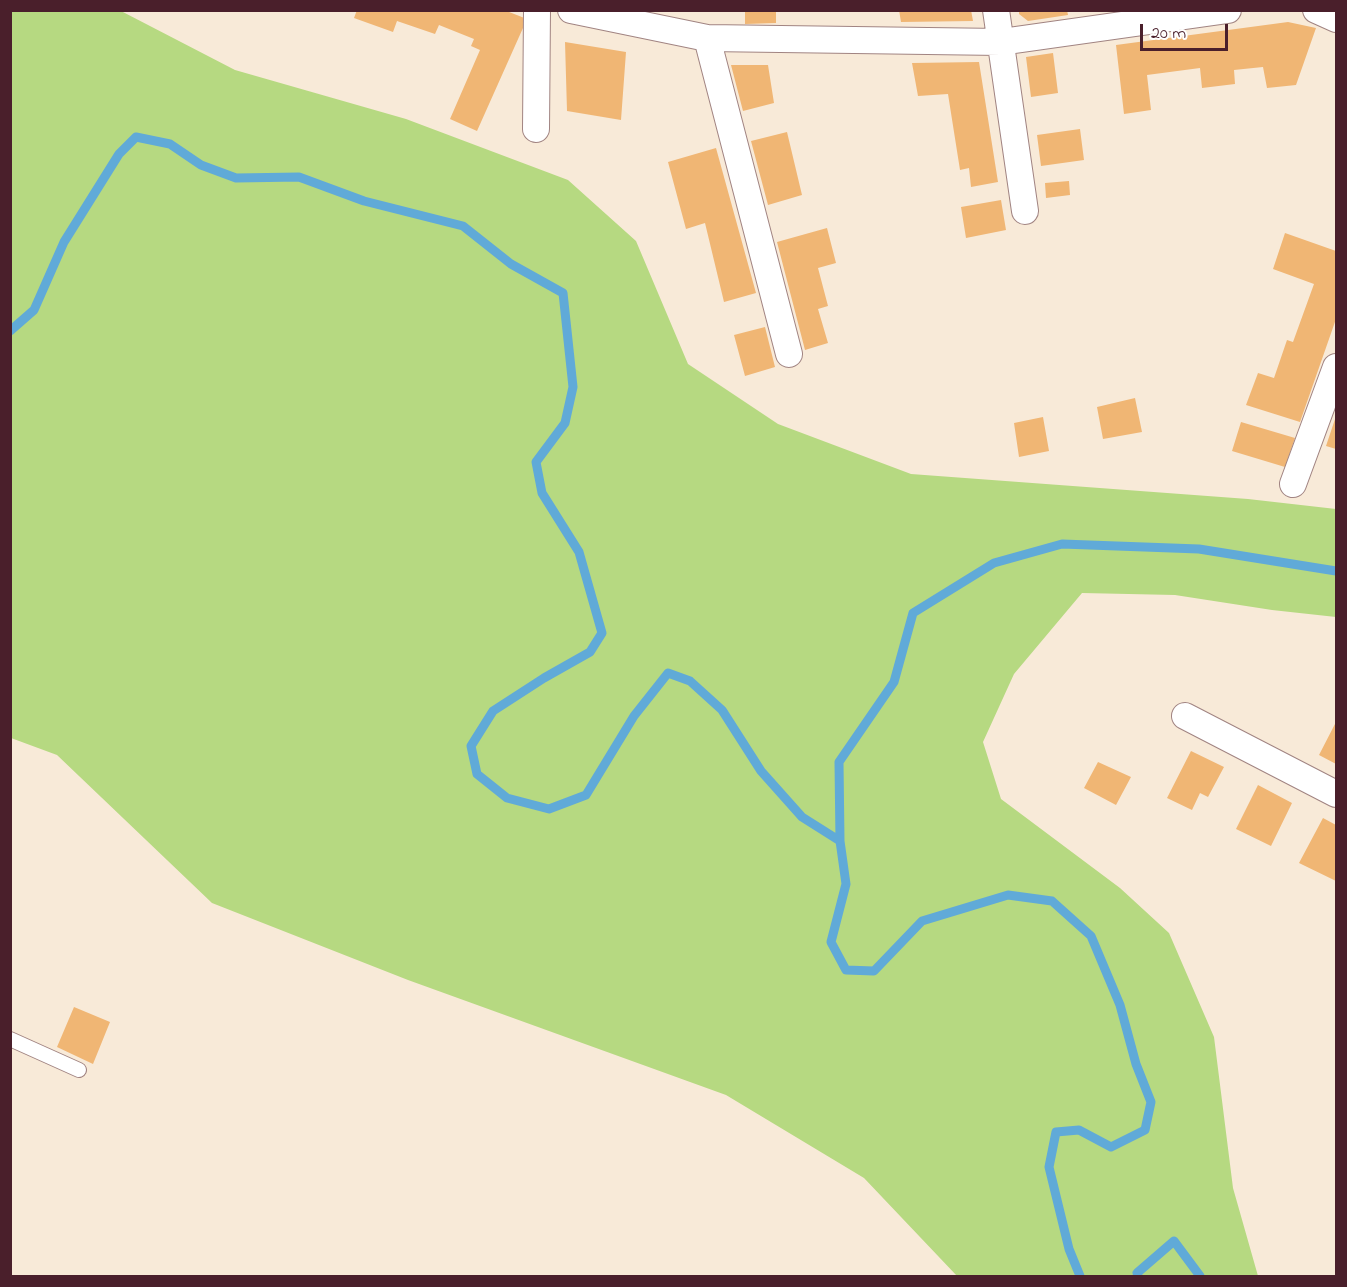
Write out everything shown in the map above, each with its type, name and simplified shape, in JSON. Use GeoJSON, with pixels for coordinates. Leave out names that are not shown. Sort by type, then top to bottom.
{"type":"FeatureCollection","features":[{"type":"Feature","properties":{"kind":"street"},"geometry":{"type":"LineString","coordinates":[[536,129],[537,10]]}},
{"type":"Feature","properties":{"kind":"street"},"geometry":{"type":"LineString","coordinates":[[571,10],[707,38],[1001,42],[1228,10]]}},
{"type":"Feature","properties":{"kind":"street"},"geometry":{"type":"LineString","coordinates":[[996,10],[1025,211]]}},
{"type":"Feature","properties":{"kind":"street"},"geometry":{"type":"LineString","coordinates":[[1316,10],[1336,19]]}},
{"type":"Feature","properties":{"kind":"street"},"geometry":{"type":"LineString","coordinates":[[707,38],[789,354]]}},
{"type":"Feature","properties":{"kind":"street"},"geometry":{"type":"LineString","coordinates":[[1293,484],[1336,367]]}},
{"type":"Feature","properties":{"kind":"street"},"geometry":{"type":"LineString","coordinates":[[1185,716],[1336,794]]}},
{"type":"Feature","properties":{"kind":"lane"},"geometry":{"type":"LineString","coordinates":[[10,1039],[80,1070]]}},
{"type":"Feature","properties":{"kind":"green space"},"geometry":{"type":"Polygon","coordinates":[[[10,11],[121,11],[235,70],[406,119],[568,180],[636,241],[688,364],[778,424],[911,474],[1248,499],[1336,509],[1336,617],[1175,595],[1082,593],[1014,674],[983,742],[1001,799],[1120,888],[1169,933],[1214,1037],[1233,1188],[1258,1276],[957,1276],[864,1178],[726,1095],[408,980],[212,903],[57,755],[11,738],[10,11]]]}},
{"type":"Feature","properties":{"kind":"building"},"geometry":{"type":"Polygon","coordinates":[[[357,10],[504,10],[527,19],[477,131],[450,119],[480,50],[471,46],[474,39],[439,25],[435,34],[397,21],[393,32],[354,18],[357,10]]]}},
{"type":"Feature","properties":{"kind":"building"},"geometry":{"type":"Polygon","coordinates":[[[745,10],[776,10],[776,23],[745,24],[745,10]]]}},
{"type":"Feature","properties":{"kind":"building"},"geometry":{"type":"Polygon","coordinates":[[[899,10],[971,10],[973,21],[901,22],[899,10]]]}},
{"type":"Feature","properties":{"kind":"building"},"geometry":{"type":"Polygon","coordinates":[[[1019,10],[1067,10],[1068,15],[1028,21],[1019,14],[1019,10]]]}},
{"type":"Feature","properties":{"kind":"building"},"geometry":{"type":"Polygon","coordinates":[[[1288,22],[1316,28],[1296,85],[1267,88],[1263,67],[1234,70],[1235,84],[1202,88],[1200,68],[1147,75],[1151,110],[1124,114],[1116,45],[1288,22]]]}},
{"type":"Feature","properties":{"kind":"building"},"geometry":{"type":"Polygon","coordinates":[[[565,42],[626,52],[621,120],[567,111],[565,42]]]}},
{"type":"Feature","properties":{"kind":"building"},"geometry":{"type":"Polygon","coordinates":[[[1053,53],[1058,93],[1031,97],[1026,57],[1053,53]]]}},
{"type":"Feature","properties":{"kind":"building"},"geometry":{"type":"Polygon","coordinates":[[[979,62],[998,182],[971,187],[969,168],[960,170],[948,94],[918,96],[912,63],[979,62]]]}},
{"type":"Feature","properties":{"kind":"building"},"geometry":{"type":"Polygon","coordinates":[[[731,65],[768,65],[774,103],[743,111],[731,65]]]}},
{"type":"Feature","properties":{"kind":"building"},"geometry":{"type":"Polygon","coordinates":[[[1080,129],[1084,160],[1041,166],[1037,135],[1080,129]]]}},
{"type":"Feature","properties":{"kind":"building"},"geometry":{"type":"Polygon","coordinates":[[[787,132],[802,195],[768,205],[751,141],[787,132]]]}},
{"type":"Feature","properties":{"kind":"building"},"geometry":{"type":"Polygon","coordinates":[[[716,148],[756,293],[724,302],[705,223],[686,229],[668,162],[716,148]]]}},
{"type":"Feature","properties":{"kind":"building"},"geometry":{"type":"Polygon","coordinates":[[[1069,181],[1070,195],[1046,198],[1045,183],[1069,181]]]}},
{"type":"Feature","properties":{"kind":"building"},"geometry":{"type":"Polygon","coordinates":[[[1001,200],[1006,230],[966,238],[961,207],[1001,200]]]}},
{"type":"Feature","properties":{"kind":"building"},"geometry":{"type":"Polygon","coordinates":[[[827,228],[836,263],[818,268],[828,306],[818,309],[828,343],[805,350],[777,242],[827,228]]]}},
{"type":"Feature","properties":{"kind":"building"},"geometry":{"type":"Polygon","coordinates":[[[1285,233],[1336,251],[1336,319],[1300,422],[1246,405],[1258,373],[1274,378],[1287,340],[1293,342],[1314,284],[1273,269],[1285,233]]]}},
{"type":"Feature","properties":{"kind":"building"},"geometry":{"type":"Polygon","coordinates":[[[765,327],[775,367],[745,376],[734,335],[765,327]]]}},
{"type":"Feature","properties":{"kind":"building"},"geometry":{"type":"Polygon","coordinates":[[[1135,398],[1142,432],[1103,439],[1097,407],[1135,398]]]}},
{"type":"Feature","properties":{"kind":"building"},"geometry":{"type":"Polygon","coordinates":[[[1336,416],[1336,449],[1326,446],[1336,416]]]}},
{"type":"Feature","properties":{"kind":"building"},"geometry":{"type":"Polygon","coordinates":[[[1043,417],[1049,451],[1019,457],[1014,423],[1043,417]]]}},
{"type":"Feature","properties":{"kind":"building"},"geometry":{"type":"Polygon","coordinates":[[[1241,422],[1295,438],[1285,467],[1232,451],[1241,422]]]}},
{"type":"Feature","properties":{"kind":"building"},"geometry":{"type":"Polygon","coordinates":[[[1336,722],[1336,764],[1319,755],[1336,722]]]}},
{"type":"Feature","properties":{"kind":"building"},"geometry":{"type":"Polygon","coordinates":[[[1191,751],[1224,767],[1208,797],[1200,793],[1192,810],[1167,798],[1191,751]]]}},
{"type":"Feature","properties":{"kind":"building"},"geometry":{"type":"Polygon","coordinates":[[[1098,762],[1131,777],[1116,805],[1084,788],[1098,762]]]}},
{"type":"Feature","properties":{"kind":"building"},"geometry":{"type":"Polygon","coordinates":[[[1258,785],[1292,803],[1271,846],[1236,829],[1258,785]]]}},
{"type":"Feature","properties":{"kind":"building"},"geometry":{"type":"Polygon","coordinates":[[[1323,818],[1336,825],[1336,881],[1299,863],[1323,818]]]}},
{"type":"Feature","properties":{"kind":"building"},"geometry":{"type":"Polygon","coordinates":[[[74,1007],[110,1022],[93,1064],[57,1047],[74,1007]]]}},
{"type":"Feature","properties":{"kind":"waterway"},"geometry":{"type":"LineString","coordinates":[[10,331],[34,310],[64,242],[119,154],[136,137],[170,144],[201,165],[236,178],[299,177],[364,201],[463,226],[511,264],[563,293],[573,387],[565,423],[536,462],[542,493],[579,552],[602,633],[590,652],[493,711],[471,746],[477,774],[507,798],[549,809],[586,795],[634,716],[668,673],[690,681],[722,710],[761,771],[802,817],[840,841],[846,884],[831,942],[846,970],[874,971],[922,921],[1008,895],[1052,901],[1091,936],[1120,1005],[1136,1064],[1151,1102],[1145,1130],[1111,1147],[1079,1130],[1056,1132],[1049,1167],[1069,1249],[1080,1276]]}},
{"type":"Feature","properties":{"kind":"waterway"},"geometry":{"type":"LineString","coordinates":[[840,841],[839,762],[894,682],[913,613],[994,563],[1062,544],[1199,549],[1336,571]]}},
{"type":"Feature","properties":{"kind":"waterway"},"geometry":{"type":"LineString","coordinates":[[1138,1276],[1137,1273],[1174,1241],[1200,1276]]}}]}
